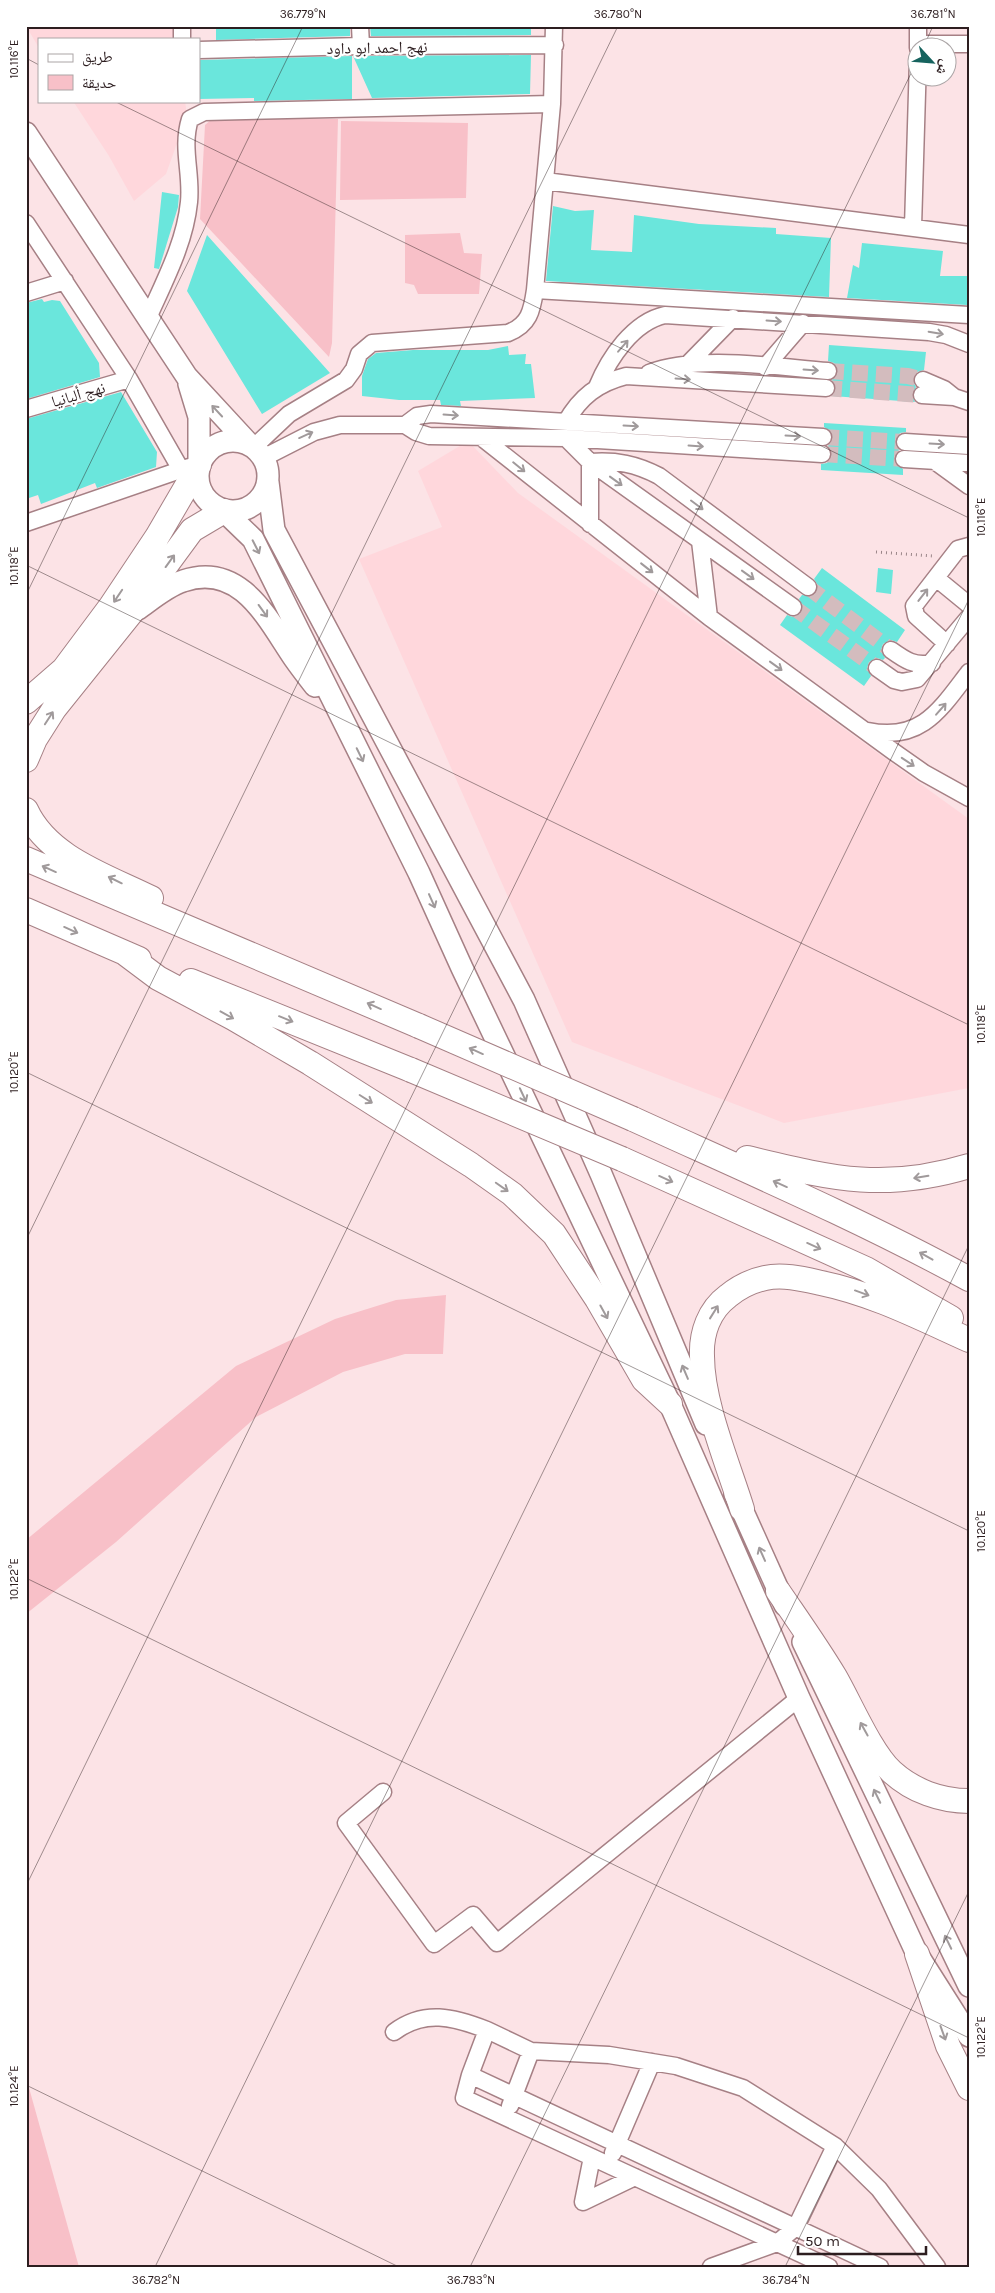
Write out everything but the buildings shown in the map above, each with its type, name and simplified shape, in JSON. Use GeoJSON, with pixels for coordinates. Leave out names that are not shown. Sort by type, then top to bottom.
{"type":"FeatureCollection","features":[{"type":"Feature","properties":{"kind":"highway"},"geometry":{"type":"LineString","coordinates":[[26,702],[64,669],[111,606],[158,537],[189,467]]}},
{"type":"Feature","properties":{"kind":"highway"},"geometry":{"type":"LineString","coordinates":[[26,760],[35,739],[54,710],[132,613],[192,530],[224,511]]}},
{"type":"Feature","properties":{"kind":"highway"},"geometry":{"type":"LineString","coordinates":[[26,810],[31,820],[59,850],[193,920],[216,941]]}},
{"type":"Feature","properties":{"kind":"highway"},"geometry":{"type":"LineString","coordinates":[[26,859],[419,1026],[794,1190],[895,1239],[969,1279]]}},
{"type":"Feature","properties":{"kind":"highway"},"geometry":{"type":"LineString","coordinates":[[26,910],[126,954],[411,1070],[622,1159],[866,1269],[969,1328]]}},
{"type":"Feature","properties":{"kind":"highway"},"geometry":{"type":"LineString","coordinates":[[126,954],[158,978],[233,1018],[310,1063],[512,1194],[554,1234],[597,1299],[644,1380],[670,1404]]}},
{"type":"Feature","properties":{"kind":"highway"},"geometry":{"type":"LineString","coordinates":[[687,1144],[814,1174],[858,1180],[895,1180],[924,1177],[969,1166]]}},
{"type":"Feature","properties":{"kind":"highway"},"geometry":{"type":"LineString","coordinates":[[742,1509],[704,1388],[702,1355],[704,1327],[720,1301],[740,1286],[765,1278],[797,1277],[852,1290],[889,1303],[969,1340]]}},
{"type":"Feature","properties":{"kind":"highway"},"geometry":{"type":"LineString","coordinates":[[778,1590],[825,1662],[878,1754],[891,1772],[914,1787],[933,1796],[954,1801],[969,1801]]}},
{"type":"Feature","properties":{"kind":"highway"},"geometry":{"type":"LineString","coordinates":[[917,1954],[948,2046],[969,2088]]}},
{"type":"Feature","properties":{"kind":"main road"},"geometry":{"type":"LineString","coordinates":[[26,132],[187,377],[256,450],[268,474],[274,530],[524,1000],[602,1174],[742,1509],[778,1590],[969,1986]]}},
{"type":"Feature","properties":{"kind":"main road"},"geometry":{"type":"LineString","coordinates":[[187,377],[199,417],[189,467],[197,477],[199,488],[205,498],[214,506],[224,511],[253,539],[419,873],[466,976],[670,1404],[799,1698],[917,1954],[969,2036]]}},
{"type":"Feature","properties":{"kind":"main road"},"geometry":{"type":"LineString","coordinates":[[189,467],[210,448],[229,440],[256,450]]}},
{"type":"Feature","properties":{"kind":"main road"},"geometry":{"type":"LineString","coordinates":[[224,511],[241,510],[257,502],[264,493],[268,482]]}},
{"type":"Feature","properties":{"kind":"main road"},"geometry":{"type":"LineString","coordinates":[[132,613],[162,592],[182,581],[195,578],[225,580],[240,587],[256,602],[295,659],[346,727]]}},
{"type":"Feature","properties":{"kind":"street"},"geometry":{"type":"LineString","coordinates":[[360,26],[361,46]]}},
{"type":"Feature","properties":{"kind":"street"},"geometry":{"type":"LineString","coordinates":[[256,450],[289,414],[346,380],[354,368],[359,354],[372,343],[508,333],[517,329],[531,315],[535,290],[552,104],[554,26]]}},
{"type":"Feature","properties":{"kind":"street","name":"نهج احمد ابو داود"},"geometry":{"type":"LineString","coordinates":[[200,50],[361,46],[555,45]]}},
{"type":"Feature","properties":{"kind":"street"},"geometry":{"type":"LineString","coordinates":[[913,227],[917,88]]}},
{"type":"Feature","properties":{"kind":"street"},"geometry":{"type":"LineString","coordinates":[[148,318],[176,254],[186,216],[189,182],[184,142],[190,118],[204,112],[552,104]]}},
{"type":"Feature","properties":{"kind":"street"},"geometry":{"type":"LineString","coordinates":[[545,181],[969,235]]}},
{"type":"Feature","properties":{"kind":"street"},"geometry":{"type":"LineString","coordinates":[[26,223],[189,467],[26,523]]}},
{"type":"Feature","properties":{"kind":"street"},"geometry":{"type":"LineString","coordinates":[[26,294],[65,281]]}},
{"type":"Feature","properties":{"kind":"street"},"geometry":{"type":"LineString","coordinates":[[535,290],[969,314]]}},
{"type":"Feature","properties":{"kind":"street"},"geometry":{"type":"LineString","coordinates":[[597,387],[613,357],[646,321],[665,315],[929,332],[946,335],[969,344]]}},
{"type":"Feature","properties":{"kind":"street"},"geometry":{"type":"LineString","coordinates":[[689,363],[733,318]]}},
{"type":"Feature","properties":{"kind":"street"},"geometry":{"type":"LineString","coordinates":[[765,367],[802,323]]}},
{"type":"Feature","properties":{"kind":"street"},"geometry":{"type":"LineString","coordinates":[[642,376],[665,368],[689,363],[828,371]]}},
{"type":"Feature","properties":{"kind":"street"},"geometry":{"type":"LineString","coordinates":[[566,430],[584,396],[597,387],[626,376],[826,388]]}},
{"type":"Feature","properties":{"kind":"street","name":"نهج ألبانيا"},"geometry":{"type":"LineString","coordinates":[[26,408],[130,378]]}},
{"type":"Feature","properties":{"kind":"street"},"geometry":{"type":"LineString","coordinates":[[923,387],[961,400]]}},
{"type":"Feature","properties":{"kind":"street"},"geometry":{"type":"LineString","coordinates":[[406,425],[417,416],[431,414],[566,430],[822,446]]}},
{"type":"Feature","properties":{"kind":"street"},"geometry":{"type":"LineString","coordinates":[[256,450],[327,428],[353,425],[406,425],[416,432],[429,436],[481,437],[566,430]]}},
{"type":"Feature","properties":{"kind":"street"},"geometry":{"type":"LineString","coordinates":[[566,430],[590,462],[793,607]]}},
{"type":"Feature","properties":{"kind":"street"},"geometry":{"type":"LineString","coordinates":[[481,437],[709,617],[924,773],[969,798]]}},
{"type":"Feature","properties":{"kind":"street"},"geometry":{"type":"LineString","coordinates":[[905,442],[969,446]]}},
{"type":"Feature","properties":{"kind":"street"},"geometry":{"type":"LineString","coordinates":[[904,459],[969,463]]}},
{"type":"Feature","properties":{"kind":"street"},"geometry":{"type":"LineString","coordinates":[[934,461],[969,486]]}},
{"type":"Feature","properties":{"kind":"street"},"geometry":{"type":"LineString","coordinates":[[590,462],[590,524]]}},
{"type":"Feature","properties":{"kind":"street"},"geometry":{"type":"LineString","coordinates":[[590,462],[626,463],[646,469],[659,476],[808,588]]}},
{"type":"Feature","properties":{"kind":"street"},"geometry":{"type":"LineString","coordinates":[[700,541],[709,617]]}},
{"type":"Feature","properties":{"kind":"street"},"geometry":{"type":"LineString","coordinates":[[947,644],[916,616],[914,610],[948,562],[961,547],[969,546]]}},
{"type":"Feature","properties":{"kind":"street"},"geometry":{"type":"LineString","coordinates":[[936,578],[969,605]]}},
{"type":"Feature","properties":{"kind":"street"},"geometry":{"type":"LineString","coordinates":[[878,668],[894,680],[910,682],[917,679],[969,617]]}},
{"type":"Feature","properties":{"kind":"street"},"geometry":{"type":"LineString","coordinates":[[891,650],[911,663],[932,663]]}},
{"type":"Feature","properties":{"kind":"street"},"geometry":{"type":"LineString","coordinates":[[865,731],[893,734],[919,726],[941,709],[969,672]]}},
{"type":"Feature","properties":{"kind":"street"},"geometry":{"type":"LineString","coordinates":[[383,1792],[346,1823],[434,1944],[473,1915],[498,1943],[799,1698]]}},
{"type":"Feature","properties":{"kind":"street"},"geometry":{"type":"LineString","coordinates":[[394,2032],[407,2022],[438,2016],[467,2022],[531,2051],[609,2055],[676,2066],[743,2088],[835,2146],[879,2189],[937,2267]]}},
{"type":"Feature","properties":{"kind":"street"},"geometry":{"type":"LineString","coordinates":[[487,2030],[464,2098],[829,2267]]}},
{"type":"Feature","properties":{"kind":"street"},"geometry":{"type":"LineString","coordinates":[[504,2117],[516,2097],[531,2051]]}},
{"type":"Feature","properties":{"kind":"street"},"geometry":{"type":"LineString","coordinates":[[607,2164],[652,2062]]}},
{"type":"Feature","properties":{"kind":"street"},"geometry":{"type":"LineString","coordinates":[[470,2076],[880,2267]]}},
{"type":"Feature","properties":{"kind":"street"},"geometry":{"type":"LineString","coordinates":[[711,2267],[777,2243],[796,2227],[835,2146]]}},
{"type":"Feature","properties":{"kind":"street"},"geometry":{"type":"LineString","coordinates":[[592,2157],[583,2202],[635,2177]]}},
{"type":"Feature","properties":{"kind":"path"},"geometry":{"type":"LineString","coordinates":[[876,552],[929,555],[948,562]]}},
{"type":"Feature","properties":{"kind":"shaded area"},"geometry":{"type":"Polygon","coordinates":[[[26,26],[177,26],[178,38],[38,38],[38,46],[26,26]]]}},
{"type":"Feature","properties":{"kind":"shaded area"},"geometry":{"type":"Polygon","coordinates":[[[74,102],[185,102],[187,115],[166,174],[134,201],[109,156],[74,102]]]}},
{"type":"Feature","properties":{"kind":"shaded area"},"geometry":{"type":"Polygon","coordinates":[[[468,441],[518,493],[969,819],[969,1088],[784,1123],[572,1042],[359,559],[442,527],[418,471],[468,441]]]}},
{"type":"Feature","properties":{"kind":"green space"},"geometry":{"type":"Polygon","coordinates":[[[213,118],[338,119],[332,343],[329,357],[200,219],[205,125],[213,118]]]}},
{"type":"Feature","properties":{"kind":"green space"},"geometry":{"type":"Polygon","coordinates":[[[341,121],[468,123],[466,198],[340,200],[341,121]]]}},
{"type":"Feature","properties":{"kind":"green space"},"geometry":{"type":"Polygon","coordinates":[[[460,233],[464,253],[482,254],[479,294],[418,294],[414,285],[405,283],[405,235],[460,233]]]}},
{"type":"Feature","properties":{"kind":"green space"},"geometry":{"type":"Polygon","coordinates":[[[446,1295],[443,1354],[405,1354],[343,1372],[256,1417],[116,1542],[26,1614],[26,1540],[236,1366],[335,1319],[396,1300],[446,1295]]]}},
{"type":"Feature","properties":{"kind":"green space"},"geometry":{"type":"Polygon","coordinates":[[[26,2077],[79,2267],[26,2267],[26,2077]]]}},
{"type":"Feature","properties":{"kind":"tunnel"},"geometry":{"type":"LineString","coordinates":[[828,371],[908,376],[923,380]]}},
{"type":"Feature","properties":{"kind":"tunnel"},"geometry":{"type":"LineString","coordinates":[[826,388],[922,395]]}},
{"type":"Feature","properties":{"kind":"tunnel"},"geometry":{"type":"LineString","coordinates":[[823,437],[905,442]]}},
{"type":"Feature","properties":{"kind":"tunnel"},"geometry":{"type":"LineString","coordinates":[[822,454],[904,459]]}},
{"type":"Feature","properties":{"kind":"tunnel"},"geometry":{"type":"LineString","coordinates":[[808,587],[891,650]]}},
{"type":"Feature","properties":{"kind":"tunnel"},"geometry":{"type":"LineString","coordinates":[[793,607],[877,668]]}}]}
